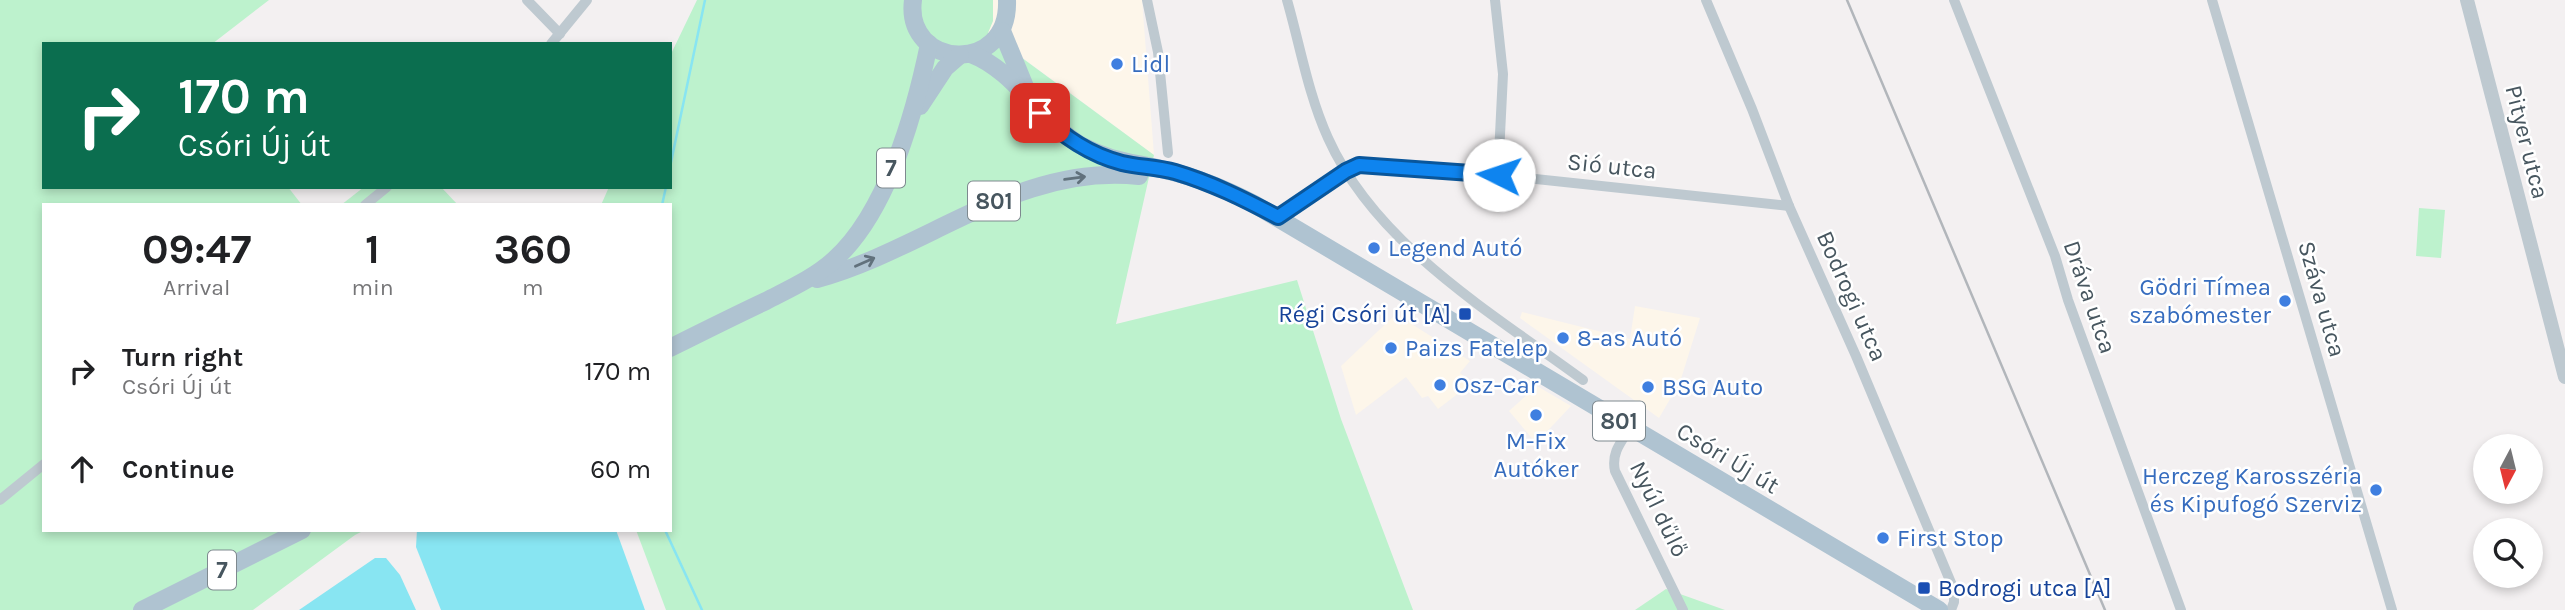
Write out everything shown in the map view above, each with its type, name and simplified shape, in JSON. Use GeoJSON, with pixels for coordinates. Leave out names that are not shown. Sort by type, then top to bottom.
{"type":"FeatureCollection","features":[{"type":"Feature","properties":{"kind":"main road"},"geometry":{"type":"LineString","coordinates":[[913,0],[917,29],[929,44],[943,52],[965,55]]}},
{"type":"Feature","properties":{"kind":"main road"},"geometry":{"type":"LineString","coordinates":[[1002,31],[1007,0]]}},
{"type":"Feature","properties":{"kind":"main road","name":"7"},"geometry":{"type":"LineString","coordinates":[[912,118],[945,68],[965,55],[989,45],[1002,31]]}},
{"type":"Feature","properties":{"kind":"main road","name":"801"},"geometry":{"type":"LineString","coordinates":[[1002,31],[1009,53],[1033,104]]}},
{"type":"Feature","properties":{"kind":"main road","name":"7"},"geometry":{"type":"LineString","coordinates":[[672,347],[800,283],[832,262],[864,226],[912,118],[929,44]]}},
{"type":"Feature","properties":{"kind":"main road","name":"801"},"geometry":{"type":"LineString","coordinates":[[965,55],[996,68],[1066,136],[1106,158],[1159,168],[1200,180]]}},
{"type":"Feature","properties":{"kind":"main road","name":"801"},"geometry":{"type":"LineString","coordinates":[[800,283],[859,265],[985,205],[1033,186],[1109,174],[1200,180]]}},
{"type":"Feature","properties":{"kind":"main road","name":"Csóri Új út"},"geometry":{"type":"LineString","coordinates":[[1200,180],[1278,217],[1939,610]]}},
{"type":"Feature","properties":{"kind":"main road","name":"7"},"geometry":{"type":"LineString","coordinates":[[142,610],[298,532]]}},
{"type":"Feature","properties":{"kind":"street"},"geometry":{"type":"LineString","coordinates":[[527,0],[560,34]]}},
{"type":"Feature","properties":{"kind":"street"},"geometry":{"type":"LineString","coordinates":[[553,42],[587,0]]}},
{"type":"Feature","properties":{"kind":"street"},"geometry":{"type":"LineString","coordinates":[[1147,0],[1158,52],[1168,153]]}},
{"type":"Feature","properties":{"kind":"street"},"geometry":{"type":"LineString","coordinates":[[1287,0],[1321,122],[1346,171],[1380,217],[1412,250],[1583,380]]}},
{"type":"Feature","properties":{"kind":"street"},"geometry":{"type":"LineString","coordinates":[[1496,0],[1503,74],[1499,175]]}},
{"type":"Feature","properties":{"kind":"street","name":"Bodrogi utca"},"geometry":{"type":"LineString","coordinates":[[1706,0],[1789,206],[1856,356],[1954,590],[1951,610]]}},
{"type":"Feature","properties":{"kind":"street","name":"Dráva utca"},"geometry":{"type":"LineString","coordinates":[[1954,0],[2055,256],[2068,300],[2181,610]]}},
{"type":"Feature","properties":{"kind":"street","name":"Száva utca"},"geometry":{"type":"LineString","coordinates":[[2212,0],[2392,610]]}},
{"type":"Feature","properties":{"kind":"street","name":"Pityer utca"},"geometry":{"type":"LineString","coordinates":[[2467,0],[2565,377]]}},
{"type":"Feature","properties":{"kind":"street","name":"Sió utca"},"geometry":{"type":"LineString","coordinates":[[1278,217],[1359,165],[1499,175],[1789,206]]}},
{"type":"Feature","properties":{"kind":"street"},"geometry":{"type":"LineString","coordinates":[[367,203],[385,189]]}},
{"type":"Feature","properties":{"kind":"street","name":"Nyúl dűlő"},"geometry":{"type":"LineString","coordinates":[[1630,428],[1615,452],[1615,471],[1683,610]]}},
{"type":"Feature","properties":{"kind":"street"},"geometry":{"type":"LineString","coordinates":[[0,500],[42,466]]}},
{"type":"Feature","properties":{"kind":"shaded area"},"geometry":{"type":"Polygon","coordinates":[[[978,0],[1142,0],[1154,155],[959,11],[978,0]]]}},
{"type":"Feature","properties":{"kind":"shaded area"},"geometry":{"type":"Polygon","coordinates":[[[1635,306],[1700,318],[1680,382],[1659,418],[1520,318],[1522,312],[1630,339],[1635,306]]]}},
{"type":"Feature","properties":{"kind":"shaded area"},"geometry":{"type":"Polygon","coordinates":[[[1396,314],[1470,361],[1460,373],[1472,383],[1438,409],[1428,396],[1422,398],[1406,377],[1356,415],[1341,366],[1396,314]]]}},
{"type":"Feature","properties":{"kind":"shaded area"},"geometry":{"type":"Polygon","coordinates":[[[1537,386],[1571,406],[1536,443],[1509,411],[1537,386]]]}},
{"type":"Feature","properties":{"kind":"green space"},"geometry":{"type":"Polygon","coordinates":[[[0,0],[269,0],[215,42],[42,42],[42,189],[290,189],[300,203],[42,203],[42,532],[361,532],[253,610],[0,610],[0,0]]]}},
{"type":"Feature","properties":{"kind":"green space"},"geometry":{"type":"Polygon","coordinates":[[[697,0],[993,0],[993,21],[988,33],[1154,155],[1116,324],[1297,280],[1341,419],[1413,610],[666,610],[637,532],[672,532],[672,203],[602,203],[608,189],[672,189],[672,52],[697,0]]]}},
{"type":"Feature","properties":{"kind":"green space"},"geometry":{"type":"Polygon","coordinates":[[[361,189],[443,189],[456,203],[344,203],[361,189]]]}},
{"type":"Feature","properties":{"kind":"green space"},"geometry":{"type":"Polygon","coordinates":[[[2419,208],[2445,210],[2441,258],[2416,256],[2419,208]]]}},
{"type":"Feature","properties":{"kind":"green space"},"geometry":{"type":"Polygon","coordinates":[[[1666,589],[1725,610],[1635,610],[1666,589]]]}},
{"type":"Feature","properties":{"kind":"water"},"geometry":{"type":"Polygon","coordinates":[[[417,532],[617,532],[645,610],[441,610],[416,547],[417,532]]]}},
{"type":"Feature","properties":{"kind":"water"},"geometry":{"type":"Polygon","coordinates":[[[375,558],[386,558],[400,575],[416,610],[299,610],[375,558]]]}},
{"type":"Feature","properties":{"kind":"waterway"},"geometry":{"type":"LineString","coordinates":[[672,157],[705,0]]}},
{"type":"Feature","properties":{"kind":"waterway"},"geometry":{"type":"LineString","coordinates":[[662,203],[666,189]]}},
{"type":"Feature","properties":{"kind":"waterway"},"geometry":{"type":"LineString","coordinates":[[666,532],[702,610]]}},
{"type":"Feature","properties":{"kind":"railway"},"geometry":{"type":"LineString","coordinates":[[1847,0],[2105,610]]}},
{"type":"Feature","properties":{"kind":"place","name":"Lidl"},"geometry":{"type":"Point","coordinates":[1117,64]}},
{"type":"Feature","properties":{"kind":"place","name":"Legend Autó"},"geometry":{"type":"Point","coordinates":[1374,248]}},
{"type":"Feature","properties":{"kind":"place","name":"Gödri Tímea szabómester"},"geometry":{"type":"Point","coordinates":[2285,301]}},
{"type":"Feature","properties":{"kind":"place","name":"Régi Csóri út [A]"},"geometry":{"type":"Point","coordinates":[1465,314]}},
{"type":"Feature","properties":{"kind":"place","name":"8-as Autó"},"geometry":{"type":"Point","coordinates":[1563,338]}},
{"type":"Feature","properties":{"kind":"place","name":"Paizs Fatelep"},"geometry":{"type":"Point","coordinates":[1391,348]}},
{"type":"Feature","properties":{"kind":"place","name":"Osz-Car"},"geometry":{"type":"Point","coordinates":[1440,385]}},
{"type":"Feature","properties":{"kind":"place","name":"BSG Auto"},"geometry":{"type":"Point","coordinates":[1648,387]}},
{"type":"Feature","properties":{"kind":"place","name":"M-Fix Autóker"},"geometry":{"type":"Point","coordinates":[1536,415]}},
{"type":"Feature","properties":{"kind":"place","name":"Herczeg Karosszéria és Kipufogó Szerviz"},"geometry":{"type":"Point","coordinates":[2376,490]}},
{"type":"Feature","properties":{"kind":"place","name":"First Stop"},"geometry":{"type":"Point","coordinates":[1883,538]}},
{"type":"Feature","properties":{"kind":"place","name":"Bodrogi utca [A]"},"geometry":{"type":"Point","coordinates":[1924,588]}},
{"type":"Feature","properties":{"kind":"route"},"geometry":{"type":"LineString","coordinates":[[1040,113],[1066,136],[1106,158],[1159,168],[1200,180],[1278,217],[1359,165],[1499,175]]}}]}
